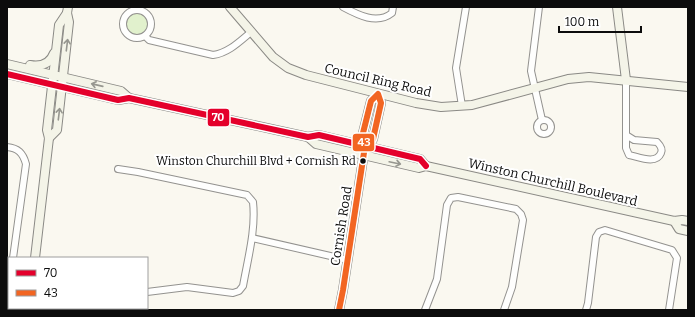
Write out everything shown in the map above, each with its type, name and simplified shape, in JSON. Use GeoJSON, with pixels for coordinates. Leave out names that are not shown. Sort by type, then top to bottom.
{"type":"FeatureCollection","features":[{"type":"Feature","properties":{"kind":"main road","name":"Council Ring Road"},"geometry":{"type":"LineString","coordinates":[[230,7],[273,57],[288,68],[306,75],[416,103],[441,107],[462,106],[579,77],[599,77],[688,87]]}},
{"type":"Feature","properties":{"kind":"main road"},"geometry":{"type":"LineString","coordinates":[[617,7],[626,80]]}},
{"type":"Feature","properties":{"kind":"main road"},"geometry":{"type":"LineString","coordinates":[[7,59],[38,66],[48,62],[54,51],[59,25],[67,10]]}},
{"type":"Feature","properties":{"kind":"main road"},"geometry":{"type":"LineString","coordinates":[[49,138],[57,130],[69,22],[67,10]]}},
{"type":"Feature","properties":{"kind":"main road"},"geometry":{"type":"LineString","coordinates":[[34,257],[49,138],[47,130],[59,25]]}},
{"type":"Feature","properties":{"kind":"main road","name":"Winston Churchill Boulevard"},"geometry":{"type":"LineString","coordinates":[[7,64],[121,91],[129,98]]}},
{"type":"Feature","properties":{"kind":"main road","name":"Winston Churchill Boulevard"},"geometry":{"type":"LineString","coordinates":[[7,74],[118,100],[129,98],[308,137],[319,135],[420,159],[426,166]]}},
{"type":"Feature","properties":{"kind":"main road"},"geometry":{"type":"LineString","coordinates":[[365,146],[373,139],[382,103],[378,94]]}},
{"type":"Feature","properties":{"kind":"main road","name":"Winston Churchill Boulevard"},"geometry":{"type":"LineString","coordinates":[[308,137],[316,144],[364,156],[419,168],[426,166],[674,221],[688,221]]}},
{"type":"Feature","properties":{"kind":"main road","name":"Cornish Road"},"geometry":{"type":"LineString","coordinates":[[339,310],[365,146]]}},
{"type":"Feature","properties":{"kind":"main road","name":"Winston Churchill Boulevard"},"geometry":{"type":"LineString","coordinates":[[674,221],[679,229],[688,231]]}},
{"type":"Feature","properties":{"kind":"street"},"geometry":{"type":"LineString","coordinates":[[343,7],[354,13],[376,20],[386,18],[392,13],[393,7]]}},
{"type":"Feature","properties":{"kind":"street"},"geometry":{"type":"LineString","coordinates":[[462,106],[456,68],[466,7]]}},
{"type":"Feature","properties":{"kind":"street"},"geometry":{"type":"LineString","coordinates":[[539,7],[531,71],[542,120]]}},
{"type":"Feature","properties":{"kind":"street"},"geometry":{"type":"LineString","coordinates":[[132,10],[141,10],[148,16],[151,24],[145,36],[137,38],[128,36],[125,32],[122,24],[128,12],[132,10]]}},
{"type":"Feature","properties":{"kind":"street"},"geometry":{"type":"LineString","coordinates":[[145,36],[148,40],[213,55],[226,51],[251,32]]}},
{"type":"Feature","properties":{"kind":"street"},"geometry":{"type":"LineString","coordinates":[[626,80],[626,135],[627,151],[629,154],[654,160],[661,154],[661,146],[657,142],[634,140],[626,135]]}},
{"type":"Feature","properties":{"kind":"street"},"geometry":{"type":"LineString","coordinates":[[7,147],[14,148],[21,152],[26,164],[13,257]]}},
{"type":"Feature","properties":{"kind":"street"},"geometry":{"type":"LineString","coordinates":[[118,170],[138,172],[247,195],[253,202],[254,211],[252,238],[243,286],[239,291],[233,293],[187,287],[148,292]]}},
{"type":"Feature","properties":{"kind":"street"},"geometry":{"type":"LineString","coordinates":[[425,310],[437,279],[448,204],[451,198],[458,197],[516,210],[521,214],[523,220],[512,287],[504,310]]}},
{"type":"Feature","properties":{"kind":"street"},"geometry":{"type":"LineString","coordinates":[[586,310],[596,237],[599,232],[606,230],[672,250],[675,253],[677,258],[668,310]]}},
{"type":"Feature","properties":{"kind":"street"},"geometry":{"type":"LineString","coordinates":[[252,238],[348,260]]}},
{"type":"Feature","properties":{"kind":"green space"},"geometry":{"type":"Polygon","coordinates":[[[137,13],[145,16],[148,24],[145,32],[137,35],[129,32],[126,24],[129,16],[137,13]]]}},
{"type":"Feature","properties":{"kind":"transit line","name":"70"},"geometry":{"type":"LineString","coordinates":[[7,74],[118,100],[129,98],[308,137],[319,135],[420,159],[426,166]]}},
{"type":"Feature","properties":{"kind":"transit line","name":"43"},"geometry":{"type":"LineString","coordinates":[[339,310],[365,146],[362,137],[371,101],[378,94],[381,103],[373,139],[365,146]]}},
{"type":"Feature","properties":{"kind":"place","name":"Winston Churchill Blvd + Cornish Rd"},"geometry":{"type":"Point","coordinates":[363,161]}}]}
